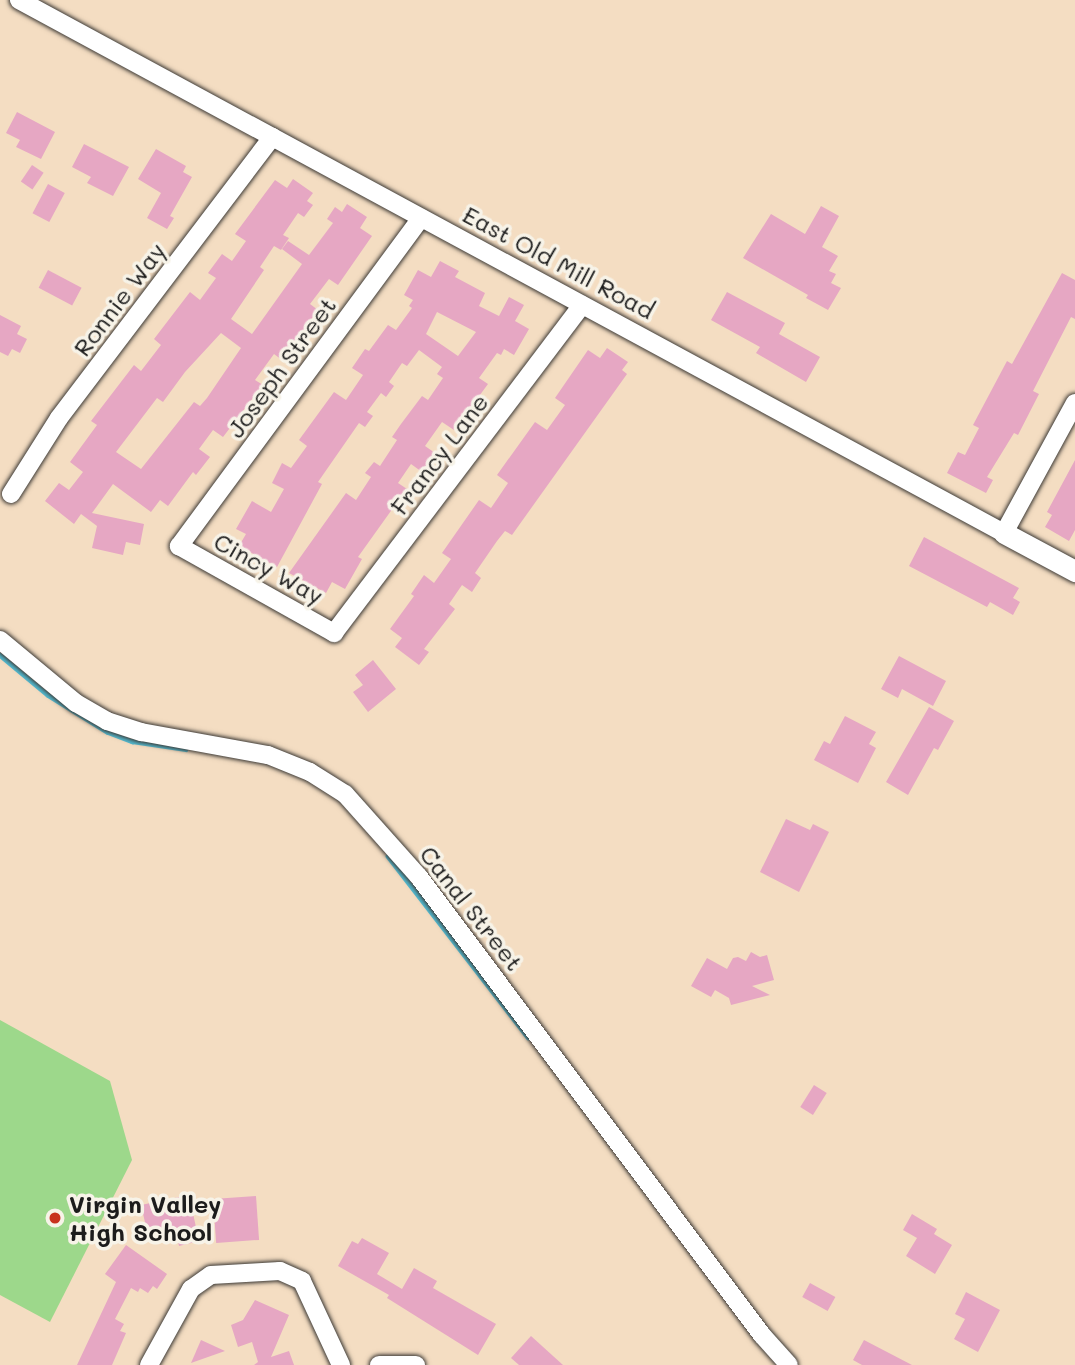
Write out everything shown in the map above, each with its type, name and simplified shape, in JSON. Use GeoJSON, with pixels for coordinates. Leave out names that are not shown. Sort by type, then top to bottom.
{"type":"FeatureCollection","features":[{"type":"Feature","properties":{"kind":"street","name":"East Old Mill Road"},"geometry":{"type":"LineString","coordinates":[[19,0],[1075,571]]}},
{"type":"Feature","properties":{"kind":"street","name":"Ronnie Way"},"geometry":{"type":"LineString","coordinates":[[11,494],[59,418],[272,137]]}},
{"type":"Feature","properties":{"kind":"street","name":"Joseph Street"},"geometry":{"type":"LineString","coordinates":[[179,546],[421,218]]}},
{"type":"Feature","properties":{"kind":"street","name":"Francy Lane"},"geometry":{"type":"LineString","coordinates":[[334,633],[582,304]]}},
{"type":"Feature","properties":{"kind":"street"},"geometry":{"type":"LineString","coordinates":[[1004,533],[1075,403]]}},
{"type":"Feature","properties":{"kind":"street","name":"Cincy Way"},"geometry":{"type":"LineString","coordinates":[[179,546],[334,633]]}},
{"type":"Feature","properties":{"kind":"street","name":"Canal Street"},"geometry":{"type":"LineString","coordinates":[[0,640],[76,703],[107,721],[154,735],[268,755],[310,772],[345,794],[419,877],[762,1335],[789,1365]]}},
{"type":"Feature","properties":{"kind":"street"},"geometry":{"type":"LineString","coordinates":[[149,1365],[191,1289],[211,1275],[280,1271],[302,1282],[341,1365]]}},
{"type":"Feature","properties":{"kind":"street"},"geometry":{"type":"LineString","coordinates":[[379,1365],[416,1365]]}},
{"type":"Feature","properties":{"kind":"green space","name":"Virgin Valley High School"},"geometry":{"type":"Polygon","coordinates":[[[0,1020],[110,1081],[132,1160],[50,1322],[0,1295],[0,1020]]]}},
{"type":"Feature","properties":{"kind":"building"},"geometry":{"type":"Polygon","coordinates":[[[17,112],[55,132],[41,159],[16,147],[20,140],[6,133],[17,112]]]}},
{"type":"Feature","properties":{"kind":"building"},"geometry":{"type":"Polygon","coordinates":[[[84,144],[129,167],[113,196],[87,183],[91,177],[72,167],[84,144]]]}},
{"type":"Feature","properties":{"kind":"building"},"geometry":{"type":"Polygon","coordinates":[[[156,149],[186,166],[183,172],[192,177],[170,216],[174,218],[167,229],[147,218],[161,193],[138,179],[156,149]]]}},
{"type":"Feature","properties":{"kind":"building"},"geometry":{"type":"Polygon","coordinates":[[[32,165],[44,173],[32,189],[21,182],[32,165]]]}},
{"type":"Feature","properties":{"kind":"building"},"geometry":{"type":"Polygon","coordinates":[[[293,179],[313,193],[307,201],[313,205],[304,217],[298,213],[283,235],[289,238],[281,250],[274,246],[260,267],[264,270],[231,319],[252,334],[302,264],[282,249],[288,241],[309,255],[333,223],[327,219],[335,207],[342,212],[347,204],[367,217],[360,228],[372,236],[338,285],[329,279],[310,304],[318,310],[282,360],[274,354],[255,380],[263,385],[223,437],[213,430],[199,449],[210,457],[196,475],[193,472],[168,506],[160,500],[151,512],[113,484],[92,513],[144,524],[140,545],[126,542],[123,555],[92,548],[97,526],[81,514],[74,524],[45,501],[59,483],[69,490],[83,472],[70,462],[97,425],[91,421],[134,365],[141,371],[161,345],[154,339],[190,292],[200,300],[216,278],[208,273],[222,254],[232,261],[246,241],[235,234],[275,180],[287,188],[293,179]],[[221,333],[185,372],[163,402],[157,398],[116,452],[141,469],[194,402],[200,406],[207,398],[241,348],[221,333]]]}},
{"type":"Feature","properties":{"kind":"building"},"geometry":{"type":"Polygon","coordinates":[[[48,184],[65,193],[49,222],[33,213],[48,184]]]}},
{"type":"Feature","properties":{"kind":"building"},"geometry":{"type":"Polygon","coordinates":[[[821,206],[839,216],[822,247],[838,256],[829,271],[836,274],[831,283],[841,288],[828,310],[806,298],[808,295],[743,258],[771,214],[805,234],[821,206]]]}},
{"type":"Feature","properties":{"kind":"building"},"geometry":{"type":"Polygon","coordinates":[[[440,261],[459,271],[455,277],[485,293],[479,306],[499,316],[509,297],[524,305],[515,321],[529,329],[514,355],[504,349],[501,355],[497,353],[479,378],[488,384],[454,430],[442,422],[425,446],[435,453],[422,472],[411,464],[398,483],[410,491],[396,510],[393,508],[358,557],[362,559],[345,589],[332,582],[326,593],[289,573],[346,493],[356,500],[371,477],[365,473],[374,462],[380,466],[397,440],[392,437],[401,424],[422,396],[428,400],[443,378],[437,374],[442,367],[419,350],[407,366],[402,363],[389,382],[394,386],[386,397],[381,393],[367,412],[373,416],[365,427],[359,423],[318,482],[322,484],[277,567],[239,546],[246,534],[236,529],[252,501],[271,512],[284,489],[272,483],[282,463],[291,468],[307,446],[299,440],[334,392],[346,400],[363,375],[352,368],[365,349],[369,351],[388,325],[396,330],[412,308],[409,306],[413,300],[404,295],[418,270],[431,277],[440,261]],[[437,312],[426,334],[458,356],[476,332],[437,312]]]}},
{"type":"Feature","properties":{"kind":"building"},"geometry":{"type":"Polygon","coordinates":[[[48,270],[82,288],[72,305],[39,288],[48,270]]]}},
{"type":"Feature","properties":{"kind":"building"},"geometry":{"type":"Polygon","coordinates":[[[1062,273],[1075,280],[1075,319],[1071,317],[1033,391],[1039,394],[1018,435],[1014,433],[987,477],[993,480],[986,493],[947,473],[958,452],[965,455],[979,428],[973,425],[1007,361],[1012,364],[1062,273]]]}},
{"type":"Feature","properties":{"kind":"building"},"geometry":{"type":"Polygon","coordinates":[[[727,292],[785,323],[779,334],[820,357],[806,382],[756,353],[760,347],[711,320],[727,292]]]}},
{"type":"Feature","properties":{"kind":"building"},"geometry":{"type":"Polygon","coordinates":[[[0,315],[21,326],[17,334],[27,339],[20,353],[12,349],[8,356],[0,352],[0,315]]]}},
{"type":"Feature","properties":{"kind":"building"},"geometry":{"type":"Polygon","coordinates":[[[607,348],[628,362],[622,370],[627,374],[512,535],[505,531],[497,541],[475,573],[481,578],[472,592],[462,585],[449,604],[455,609],[424,649],[429,652],[419,665],[395,647],[402,638],[390,629],[414,596],[411,594],[424,575],[434,583],[451,559],[442,553],[479,500],[491,508],[508,483],[497,475],[535,422],[547,430],[565,405],[555,398],[588,350],[600,358],[607,348]]]}},
{"type":"Feature","properties":{"kind":"building"},"geometry":{"type":"Polygon","coordinates":[[[1075,460],[1075,530],[1069,541],[1045,527],[1052,515],[1047,512],[1075,460]]]}},
{"type":"Feature","properties":{"kind":"building"},"geometry":{"type":"Polygon","coordinates":[[[924,537],[1019,588],[1013,598],[1020,602],[1013,615],[990,602],[987,607],[909,566],[924,537]]]}},
{"type":"Feature","properties":{"kind":"building"},"geometry":{"type":"Polygon","coordinates":[[[899,656],[946,681],[933,706],[902,689],[898,698],[881,689],[899,656]]]}},
{"type":"Feature","properties":{"kind":"building"},"geometry":{"type":"Polygon","coordinates":[[[373,660],[396,689],[368,712],[353,692],[363,685],[355,675],[373,660]]]}},
{"type":"Feature","properties":{"kind":"building"},"geometry":{"type":"Polygon","coordinates":[[[929,707],[954,721],[938,750],[934,748],[908,795],[886,782],[929,707]]]}},
{"type":"Feature","properties":{"kind":"building"},"geometry":{"type":"Polygon","coordinates":[[[845,716],[876,732],[869,744],[876,748],[858,783],[814,760],[824,741],[830,744],[845,716]]]}},
{"type":"Feature","properties":{"kind":"building"},"geometry":{"type":"Polygon","coordinates":[[[786,819],[810,830],[813,824],[829,832],[799,892],[760,872],[786,819]]]}},
{"type":"Feature","properties":{"kind":"building"},"geometry":{"type":"Polygon","coordinates":[[[751,952],[760,957],[767,955],[774,980],[752,986],[770,995],[731,1005],[729,998],[715,990],[711,997],[691,986],[707,958],[727,969],[733,958],[746,961],[751,952]]]}},
{"type":"Feature","properties":{"kind":"building"},"geometry":{"type":"Polygon","coordinates":[[[814,1085],[827,1093],[813,1115],[800,1107],[814,1085]]]}},
{"type":"Feature","properties":{"kind":"building"},"geometry":{"type":"Polygon","coordinates":[[[189,1195],[199,1241],[179,1246],[176,1232],[157,1236],[155,1229],[147,1231],[141,1205],[189,1195]]]}},
{"type":"Feature","properties":{"kind":"building"},"geometry":{"type":"Polygon","coordinates":[[[256,1196],[259,1240],[216,1243],[213,1199],[256,1196]]]}},
{"type":"Feature","properties":{"kind":"building"},"geometry":{"type":"Polygon","coordinates":[[[912,1214],[937,1229],[934,1234],[952,1245],[935,1274],[906,1256],[917,1238],[903,1230],[912,1214]]]}},
{"type":"Feature","properties":{"kind":"building"},"geometry":{"type":"Polygon","coordinates":[[[362,1238],[389,1253],[377,1274],[402,1289],[414,1268],[437,1281],[433,1288],[496,1324],[478,1355],[387,1298],[389,1295],[338,1266],[352,1241],[358,1244],[362,1238]]]}},
{"type":"Feature","properties":{"kind":"building"},"geometry":{"type":"Polygon","coordinates":[[[126,1245],[167,1274],[157,1289],[153,1286],[148,1293],[140,1288],[138,1292],[131,1288],[115,1319],[124,1324],[120,1331],[126,1333],[112,1365],[77,1365],[116,1282],[105,1274],[126,1245]]]}},
{"type":"Feature","properties":{"kind":"building"},"geometry":{"type":"Polygon","coordinates":[[[810,1283],[835,1297],[828,1311],[802,1297],[810,1283]]]}},
{"type":"Feature","properties":{"kind":"building"},"geometry":{"type":"Polygon","coordinates":[[[966,1292],[1000,1310],[978,1352],[954,1339],[965,1319],[955,1314],[966,1292]]]}},
{"type":"Feature","properties":{"kind":"building"},"geometry":{"type":"Polygon","coordinates":[[[255,1300],[289,1315],[271,1357],[289,1351],[294,1365],[254,1365],[258,1362],[252,1342],[238,1347],[231,1325],[243,1320],[255,1300]]]}},
{"type":"Feature","properties":{"kind":"building"},"geometry":{"type":"Polygon","coordinates":[[[531,1336],[563,1365],[519,1365],[511,1358],[531,1336]]]}},
{"type":"Feature","properties":{"kind":"building"},"geometry":{"type":"Polygon","coordinates":[[[201,1340],[225,1351],[191,1363],[201,1340]]]}},
{"type":"Feature","properties":{"kind":"building"},"geometry":{"type":"Polygon","coordinates":[[[864,1340],[912,1365],[862,1365],[853,1360],[864,1340]]]}},
{"type":"Feature","properties":{"kind":"waterway"},"geometry":{"type":"LineString","coordinates":[[0,655],[48,695],[108,732],[132,741],[185,749]]}},
{"type":"Feature","properties":{"kind":"waterway"},"geometry":{"type":"LineString","coordinates":[[388,856],[528,1037]]}},
{"type":"Feature","properties":{"kind":"place","name":"Virgin Valley High School"},"geometry":{"type":"Point","coordinates":[55,1218]}}]}
